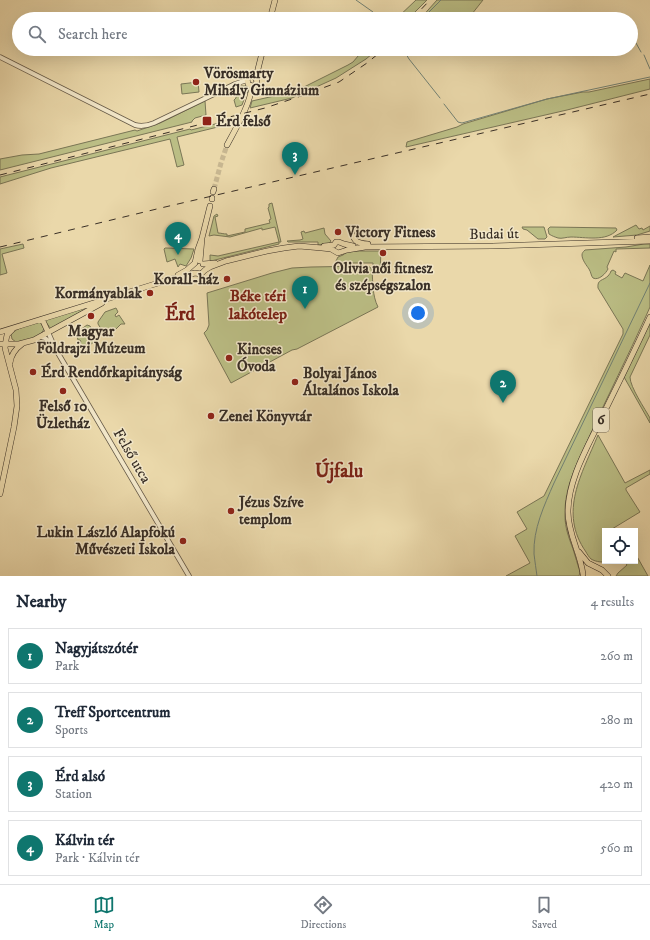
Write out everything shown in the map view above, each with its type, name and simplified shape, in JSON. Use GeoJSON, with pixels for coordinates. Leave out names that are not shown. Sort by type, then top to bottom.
{"type":"FeatureCollection","features":[{"type":"Feature","properties":{"kind":"main road"},"geometry":{"type":"LineString","coordinates":[[272,12],[275,0]]}},
{"type":"Feature","properties":{"kind":"main road"},"geometry":{"type":"LineString","coordinates":[[252,86],[248,84],[247,80],[250,76],[254,76],[257,73],[261,56]]}},
{"type":"Feature","properties":{"kind":"main road"},"geometry":{"type":"LineString","coordinates":[[228,145],[246,107],[252,86],[257,82],[254,76]]}},
{"type":"Feature","properties":{"kind":"main road"},"geometry":{"type":"LineString","coordinates":[[198,263],[205,265],[205,270],[201,274],[195,273],[192,270],[198,263],[198,249],[210,206]]}},
{"type":"Feature","properties":{"kind":"main road"},"geometry":{"type":"LineString","coordinates":[[350,228],[353,238],[361,244],[382,246]]}},
{"type":"Feature","properties":{"kind":"main road"},"geometry":{"type":"LineString","coordinates":[[639,238],[650,233]]}},
{"type":"Feature","properties":{"kind":"main road","name":"Budai út"},"geometry":{"type":"LineString","coordinates":[[622,241],[650,237]]}},
{"type":"Feature","properties":{"kind":"main road","name":"Budai út"},"geometry":{"type":"LineString","coordinates":[[205,270],[226,261],[267,251],[299,246],[334,248],[338,253],[365,247],[382,246],[493,246],[650,241]]}},
{"type":"Feature","properties":{"kind":"main road","name":"Budai út"},"geometry":{"type":"LineString","coordinates":[[334,248],[336,242],[352,246],[365,247]]}},
{"type":"Feature","properties":{"kind":"main road"},"geometry":{"type":"LineString","coordinates":[[343,251],[345,248],[344,244]]}},
{"type":"Feature","properties":{"kind":"main road","name":"Budai út"},"geometry":{"type":"LineString","coordinates":[[168,280],[198,263],[226,261]]}},
{"type":"Feature","properties":{"kind":"main road","name":"Budai út"},"geometry":{"type":"LineString","coordinates":[[117,296],[195,273]]}},
{"type":"Feature","properties":{"kind":"main road"},"geometry":{"type":"LineString","coordinates":[[0,332],[117,296]]}},
{"type":"Feature","properties":{"kind":"main road"},"geometry":{"type":"LineString","coordinates":[[10,364],[10,359],[16,348],[24,343],[41,337],[84,312],[117,296]]}},
{"type":"Feature","properties":{"kind":"main road","name":"6"},"geometry":{"type":"LineString","coordinates":[[582,575],[581,563],[571,533],[569,517],[569,504],[572,488],[588,447],[650,317]]}},
{"type":"Feature","properties":{"kind":"main road"},"geometry":{"type":"LineString","coordinates":[[42,319],[48,332]]}},
{"type":"Feature","properties":{"kind":"main road"},"geometry":{"type":"LineString","coordinates":[[2,344],[11,331],[18,326]]}},
{"type":"Feature","properties":{"kind":"main road"},"geometry":{"type":"LineString","coordinates":[[11,331],[10,339],[15,344]]}},
{"type":"Feature","properties":{"kind":"main road"},"geometry":{"type":"LineString","coordinates":[[2,344],[24,343]]}},
{"type":"Feature","properties":{"kind":"main road"},"geometry":{"type":"LineString","coordinates":[[0,494],[17,406],[16,390],[10,364],[2,344]]}},
{"type":"Feature","properties":{"kind":"main road"},"geometry":{"type":"LineString","coordinates":[[0,349],[7,357]]}},
{"type":"Feature","properties":{"kind":"main road","name":"6"},"geometry":{"type":"LineString","coordinates":[[575,546],[588,563],[604,571],[608,576]]}},
{"type":"Feature","properties":{"kind":"main road","name":"6"},"geometry":{"type":"LineString","coordinates":[[582,575],[590,568],[598,568]]}},
{"type":"Feature","properties":{"kind":"street"},"geometry":{"type":"LineString","coordinates":[[0,57],[141,126],[154,123],[235,84],[247,80]]}},
{"type":"Feature","properties":{"kind":"street","name":"Felső utca"},"geometry":{"type":"LineString","coordinates":[[48,332],[55,348],[189,576]]}},
{"type":"Feature","properties":{"kind":"street","name":"Felső utca"},"geometry":{"type":"LineString","coordinates":[[41,337],[45,338],[55,348]]}},
{"type":"Feature","properties":{"kind":"green space"},"geometry":{"type":"Polygon","coordinates":[[[416,0],[427,0],[415,12],[403,12],[416,0]]]}},
{"type":"Feature","properties":{"kind":"green space"},"geometry":{"type":"Polygon","coordinates":[[[437,0],[483,0],[474,12],[426,12],[437,0]]]}},
{"type":"Feature","properties":{"kind":"green space"},"geometry":{"type":"Polygon","coordinates":[[[358,56],[370,56],[336,78],[292,98],[250,108],[252,101],[292,92],[292,89],[302,88],[353,62],[358,56]]]}},
{"type":"Feature","properties":{"kind":"green space"},"geometry":{"type":"Polygon","coordinates":[[[650,79],[650,89],[567,110],[406,147],[407,142],[547,99],[650,79]]]}},
{"type":"Feature","properties":{"kind":"green space"},"geometry":{"type":"Polygon","coordinates":[[[198,82],[199,92],[182,94],[181,84],[198,82]]]}},
{"type":"Feature","properties":{"kind":"green space"},"geometry":{"type":"Polygon","coordinates":[[[240,86],[247,86],[248,93],[246,92],[242,105],[236,107],[234,100],[236,98],[236,93],[238,92],[240,94],[243,90],[240,86]]]}},
{"type":"Feature","properties":{"kind":"green space"},"geometry":{"type":"Polygon","coordinates":[[[205,101],[206,115],[195,118],[192,122],[0,170],[0,159],[39,154],[135,130],[137,131],[160,123],[205,101]]]}},
{"type":"Feature","properties":{"kind":"green space"},"geometry":{"type":"Polygon","coordinates":[[[223,122],[226,125],[177,137],[184,165],[177,167],[170,139],[51,168],[0,184],[0,177],[223,122]]]}},
{"type":"Feature","properties":{"kind":"green space"},"geometry":{"type":"Polygon","coordinates":[[[272,203],[281,242],[279,242],[275,227],[262,230],[262,228],[230,237],[214,235],[209,236],[214,216],[217,214],[218,216],[215,217],[218,233],[227,234],[227,236],[245,232],[245,229],[270,223],[269,220],[271,219],[268,208],[269,204],[272,203]]]}},
{"type":"Feature","properties":{"kind":"green space"},"geometry":{"type":"Polygon","coordinates":[[[636,225],[639,229],[642,228],[643,230],[650,226],[650,231],[637,235],[613,237],[636,225]]]}},
{"type":"Feature","properties":{"kind":"green space"},"geometry":{"type":"Polygon","coordinates":[[[522,227],[544,227],[547,237],[545,239],[538,239],[522,227]]]}},
{"type":"Feature","properties":{"kind":"green space"},"geometry":{"type":"Polygon","coordinates":[[[550,227],[616,228],[617,230],[612,234],[601,237],[560,238],[549,234],[548,229],[550,227]]]}},
{"type":"Feature","properties":{"kind":"green space"},"geometry":{"type":"Polygon","coordinates":[[[324,228],[325,234],[331,241],[329,244],[318,245],[318,242],[287,241],[303,239],[301,232],[304,231],[305,233],[324,228]]]}},
{"type":"Feature","properties":{"kind":"green space"},"geometry":{"type":"Polygon","coordinates":[[[279,242],[279,244],[211,261],[210,260],[210,255],[218,256],[279,242]]]}},
{"type":"Feature","properties":{"kind":"green space"},"geometry":{"type":"Polygon","coordinates":[[[23,244],[24,248],[2,254],[7,273],[0,275],[0,249],[23,244]]]}},
{"type":"Feature","properties":{"kind":"green space"},"geometry":{"type":"Polygon","coordinates":[[[650,244],[650,248],[616,249],[616,252],[614,251],[607,267],[607,271],[602,276],[595,279],[592,277],[590,270],[582,257],[582,253],[585,250],[650,244]]]}},
{"type":"Feature","properties":{"kind":"green space"},"geometry":{"type":"Polygon","coordinates":[[[165,248],[194,249],[186,266],[180,264],[178,267],[175,259],[167,262],[165,248]]]}},
{"type":"Feature","properties":{"kind":"green space"},"geometry":{"type":"Polygon","coordinates":[[[348,251],[381,251],[380,272],[373,272],[373,263],[349,263],[349,265],[335,263],[338,257],[348,251]]]}},
{"type":"Feature","properties":{"kind":"green space"},"geometry":{"type":"Polygon","coordinates":[[[650,265],[650,307],[569,484],[565,505],[565,516],[569,537],[580,572],[579,576],[506,576],[530,563],[515,536],[527,529],[517,512],[544,496],[623,334],[623,329],[598,288],[598,283],[606,278],[613,270],[616,272],[615,274],[622,278],[625,273],[643,281],[650,265]]]}},
{"type":"Feature","properties":{"kind":"green space"},"geometry":{"type":"Polygon","coordinates":[[[370,267],[372,270],[374,293],[378,307],[297,349],[292,350],[231,383],[204,333],[209,325],[207,293],[292,268],[370,267]]]}},
{"type":"Feature","properties":{"kind":"green space"},"geometry":{"type":"Polygon","coordinates":[[[98,302],[49,330],[49,326],[44,320],[98,302]]]}},
{"type":"Feature","properties":{"kind":"green space"},"geometry":{"type":"Polygon","coordinates":[[[116,308],[118,312],[115,315],[116,317],[119,315],[125,324],[121,324],[114,331],[105,335],[98,322],[105,312],[116,308]]]}},
{"type":"Feature","properties":{"kind":"green space"},"geometry":{"type":"Polygon","coordinates":[[[37,322],[41,323],[44,329],[39,335],[16,342],[12,339],[11,334],[16,330],[37,322]]]}},
{"type":"Feature","properties":{"kind":"green space"},"geometry":{"type":"Polygon","coordinates":[[[650,322],[650,335],[630,377],[635,392],[650,418],[650,423],[624,377],[650,322]]]}},
{"type":"Feature","properties":{"kind":"green space"},"geometry":{"type":"Polygon","coordinates":[[[87,325],[90,326],[97,340],[91,344],[87,344],[86,349],[78,352],[76,347],[81,342],[78,340],[77,336],[80,330],[87,325]]]}},
{"type":"Feature","properties":{"kind":"green space"},"geometry":{"type":"Polygon","coordinates":[[[598,435],[625,483],[650,470],[650,474],[626,488],[640,512],[614,528],[602,528],[602,562],[591,559],[578,537],[574,522],[573,508],[585,464],[598,435]]]}},
{"type":"Feature","properties":{"kind":"green space"},"geometry":{"type":"Polygon","coordinates":[[[638,558],[648,576],[616,576],[627,565],[626,564],[638,564],[638,558]]]}},
{"type":"Feature","properties":{"kind":"waterway"},"geometry":{"type":"LineString","coordinates":[[356,0],[373,12]]}},
{"type":"Feature","properties":{"kind":"waterway"},"geometry":{"type":"LineString","coordinates":[[429,12],[441,0]]}},
{"type":"Feature","properties":{"kind":"waterway"},"geometry":{"type":"LineString","coordinates":[[638,47],[641,52]]}},
{"type":"Feature","properties":{"kind":"waterway"},"geometry":{"type":"LineString","coordinates":[[644,55],[650,69]]}},
{"type":"Feature","properties":{"kind":"waterway"},"geometry":{"type":"LineString","coordinates":[[407,56],[440,98]]}},
{"type":"Feature","properties":{"kind":"waterway"},"geometry":{"type":"LineString","coordinates":[[444,104],[458,122],[462,123],[547,99],[650,77]]}},
{"type":"Feature","properties":{"kind":"waterway"},"geometry":{"type":"LineString","coordinates":[[537,576],[534,545],[537,527],[543,509],[650,283]]}},
{"type":"Feature","properties":{"kind":"tunnel"},"geometry":{"type":"LineString","coordinates":[[214,189],[227,145]]}},
{"type":"Feature","properties":{"kind":"railway"},"geometry":{"type":"LineString","coordinates":[[419,12],[430,0]]}},
{"type":"Feature","properties":{"kind":"railway"},"geometry":{"type":"LineString","coordinates":[[0,175],[265,108],[339,82],[376,56]]}},
{"type":"Feature","properties":{"kind":"railway"},"geometry":{"type":"LineString","coordinates":[[0,247],[650,94]]}},
{"type":"Feature","properties":{"kind":"place","name":"Vörösmarty Mihály Gimnázium"},"geometry":{"type":"Point","coordinates":[196,82]}},
{"type":"Feature","properties":{"kind":"place","name":"Érd felső"},"geometry":{"type":"Point","coordinates":[207,121]}},
{"type":"Feature","properties":{"kind":"place","name":"Érd alsó"},"geometry":{"type":"Point","coordinates":[295,175]}},
{"type":"Feature","properties":{"kind":"place","name":"Victory Fitness"},"geometry":{"type":"Point","coordinates":[338,232]}},
{"type":"Feature","properties":{"kind":"place","name":"Olivia női fitnesz és szépségszalon"},"geometry":{"type":"Point","coordinates":[383,253]}},
{"type":"Feature","properties":{"kind":"place","name":"Kálvin tér"},"geometry":{"type":"Point","coordinates":[178,255]}},
{"type":"Feature","properties":{"kind":"place","name":"Korall-ház"},"geometry":{"type":"Point","coordinates":[227,279]}},
{"type":"Feature","properties":{"kind":"place","name":"Kormányablak"},"geometry":{"type":"Point","coordinates":[150,293]}},
{"type":"Feature","properties":{"kind":"place","name":"Nagyjátszótér"},"geometry":{"type":"Point","coordinates":[305,309]}},
{"type":"Feature","properties":{"kind":"place","name":"Magyar Földrajzi Múzeum"},"geometry":{"type":"Point","coordinates":[91,316]}},
{"type":"Feature","properties":{"kind":"place","name":"Kincses Óvoda"},"geometry":{"type":"Point","coordinates":[229,358]}},
{"type":"Feature","properties":{"kind":"place","name":"Érd Rendőrkapitányság"},"geometry":{"type":"Point","coordinates":[33,372]}},
{"type":"Feature","properties":{"kind":"place","name":"Bolyai János Általános Iskola"},"geometry":{"type":"Point","coordinates":[295,382]}},
{"type":"Feature","properties":{"kind":"place","name":"Felső 10 Üzletház"},"geometry":{"type":"Point","coordinates":[63,391]}},
{"type":"Feature","properties":{"kind":"place","name":"Treff Sportcentrum"},"geometry":{"type":"Point","coordinates":[503,403]}},
{"type":"Feature","properties":{"kind":"place","name":"Zenei Könyvtár"},"geometry":{"type":"Point","coordinates":[211,416]}},
{"type":"Feature","properties":{"kind":"place","name":"Jézus Szíve templom"},"geometry":{"type":"Point","coordinates":[231,511]}},
{"type":"Feature","properties":{"kind":"place","name":"Lukin László Alapfokú Művészeti Iskola"},"geometry":{"type":"Point","coordinates":[183,541]}},
{"type":"Feature","properties":{"kind":"district","name":"Béke téri lakótelep"},"geometry":{"type":"Point","coordinates":[258,305]}},
{"type":"Feature","properties":{"kind":"district","name":"Érd"},"geometry":{"type":"Point","coordinates":[180,314]}},
{"type":"Feature","properties":{"kind":"district","name":"Újfalu"},"geometry":{"type":"Point","coordinates":[339,471]}}]}
